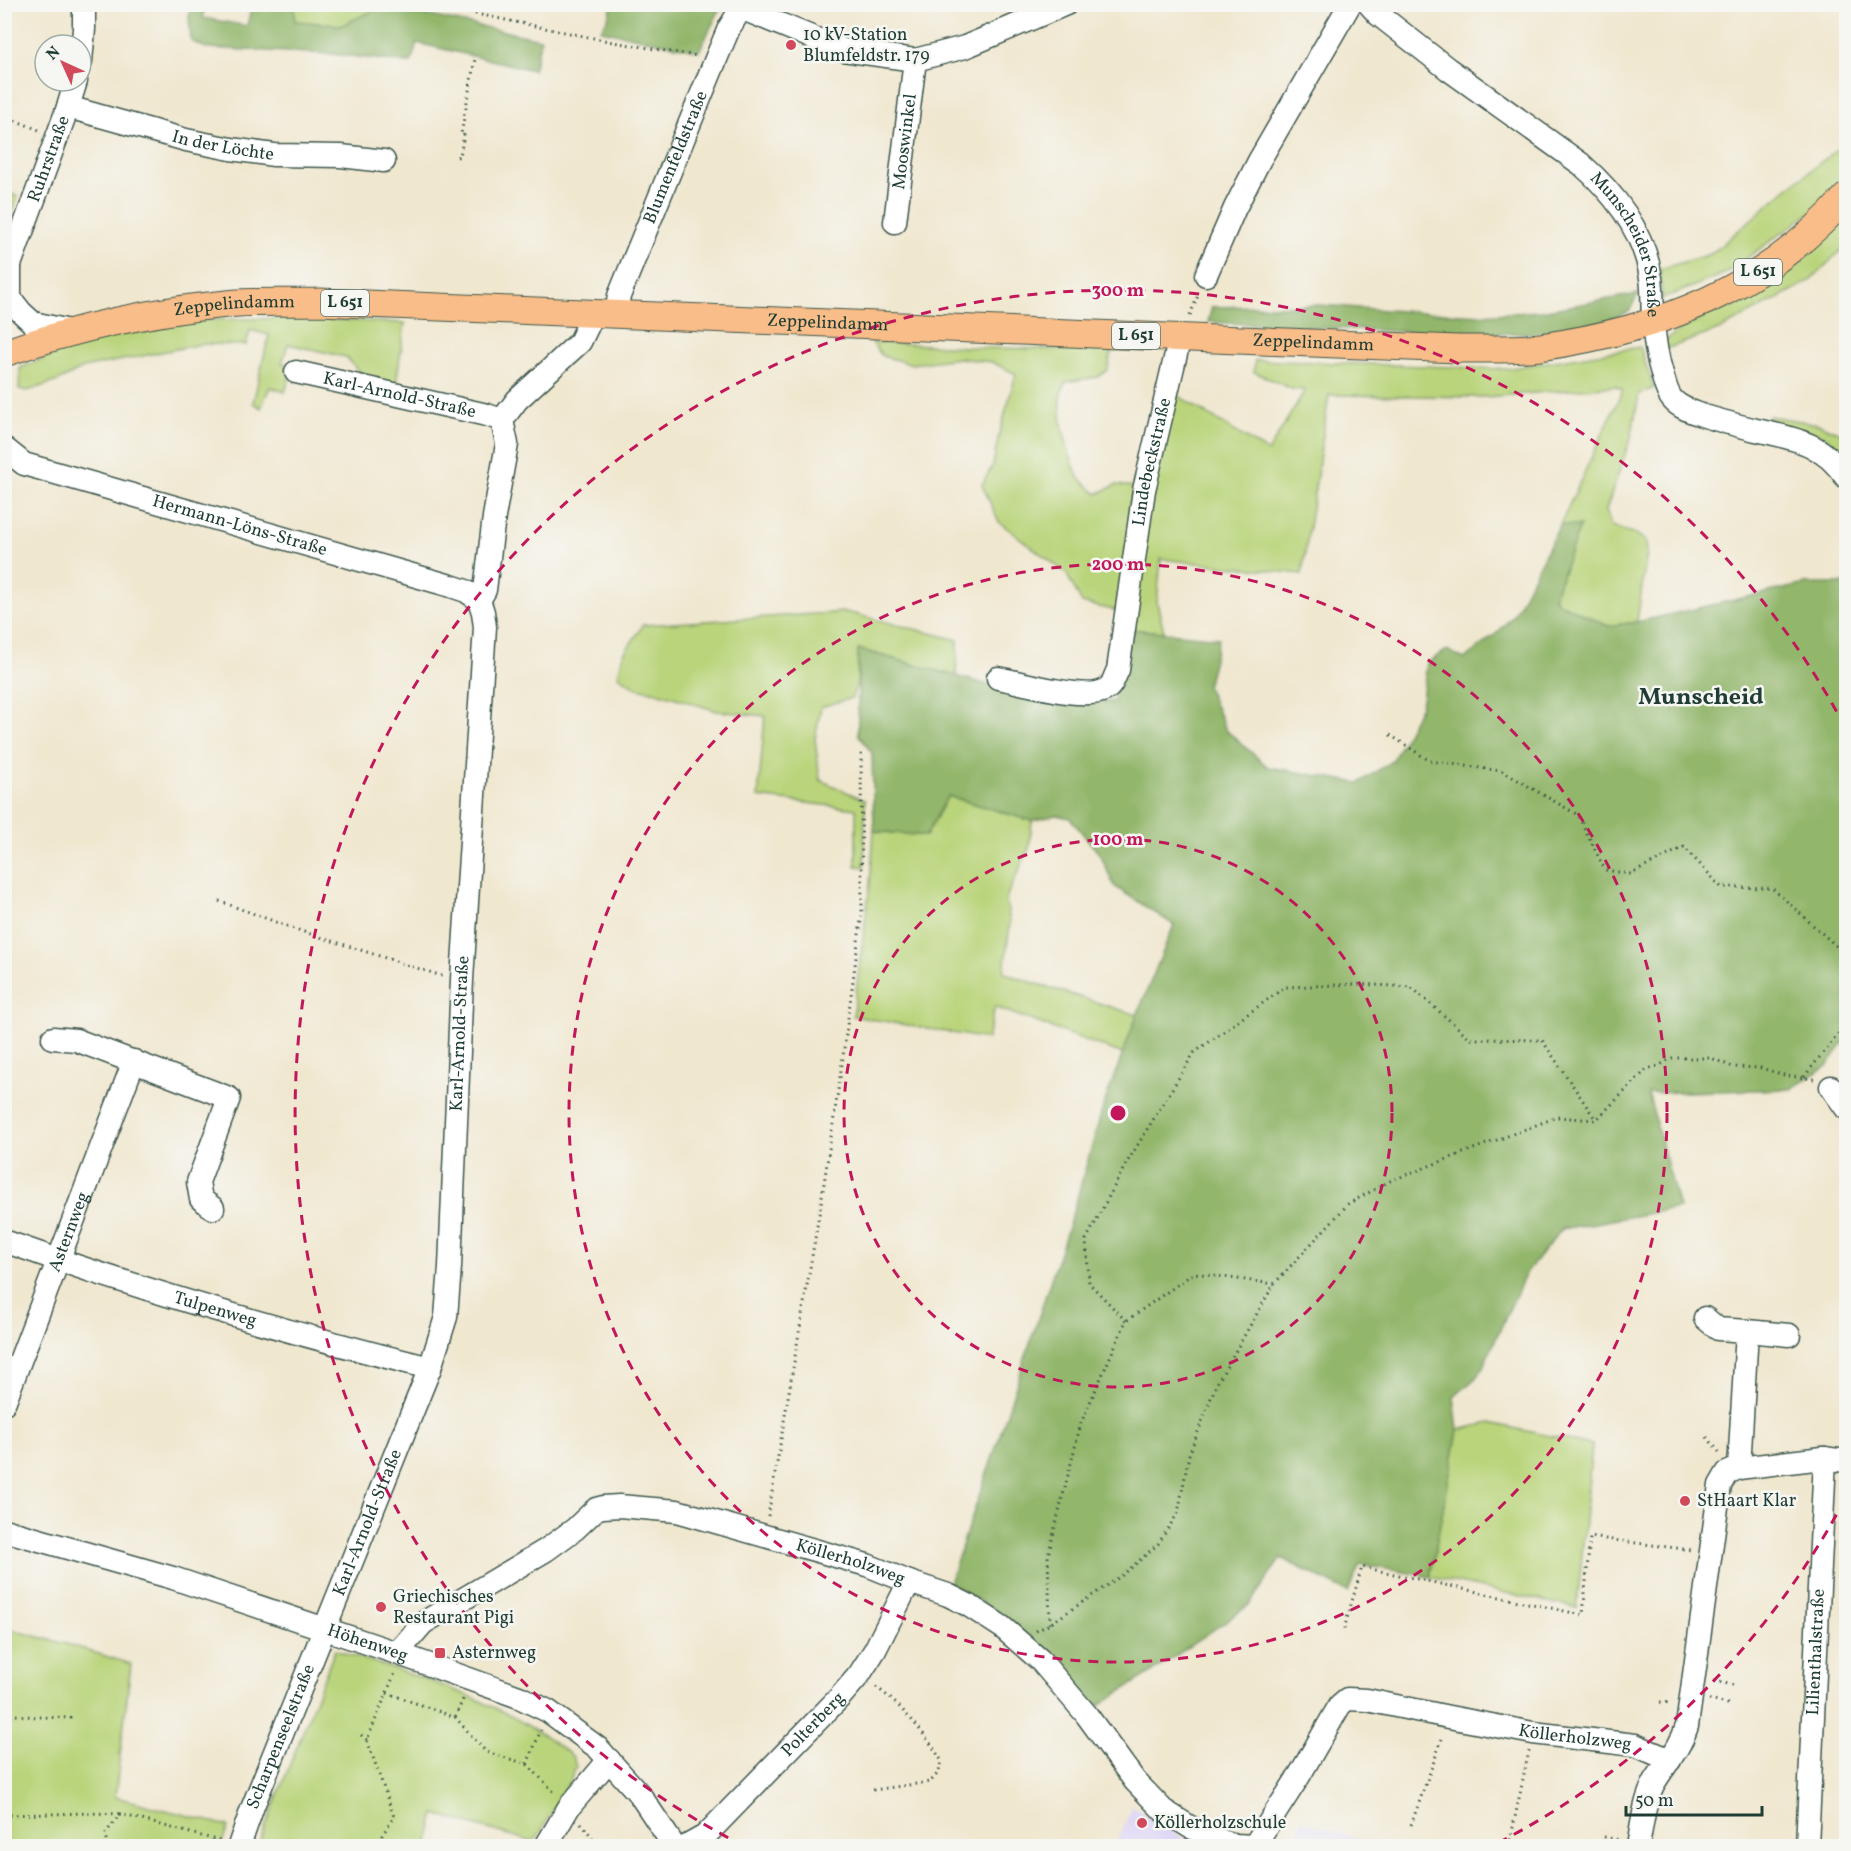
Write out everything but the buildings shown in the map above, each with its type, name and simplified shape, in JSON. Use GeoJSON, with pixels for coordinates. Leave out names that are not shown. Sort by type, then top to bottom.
{"type":"FeatureCollection","features":[{"type":"Feature","properties":{"kind":"main road","name":"L 651"},"geometry":{"type":"LineString","coordinates":[[1653,322],[1697,306],[1776,261],[1810,234],[1846,197]]}},
{"type":"Feature","properties":{"kind":"main road","name":"Zeppelindamm"},"geometry":{"type":"LineString","coordinates":[[4,353],[99,325],[229,303],[319,302],[1458,349],[1538,347],[1616,332],[1653,322]]}},
{"type":"Feature","properties":{"kind":"street"},"geometry":{"type":"LineString","coordinates":[[84,4],[84,33]]}},
{"type":"Feature","properties":{"kind":"street"},"geometry":{"type":"LineString","coordinates":[[1206,275],[1258,161],[1350,4]]}},
{"type":"Feature","properties":{"kind":"street","name":"Munscheider Straße"},"geometry":{"type":"LineString","coordinates":[[1369,4],[1379,15],[1448,69],[1581,164],[1614,196],[1639,236],[1651,278],[1657,356],[1665,386],[1672,399],[1687,410],[1802,441],[1821,451],[1837,464],[1846,477]]}},
{"type":"Feature","properties":{"kind":"street"},"geometry":{"type":"LineString","coordinates":[[744,7],[843,50],[915,60],[965,47],[1059,6]]}},
{"type":"Feature","properties":{"kind":"street","name":"Blumenfeldstraße"},"geometry":{"type":"LineString","coordinates":[[605,313],[619,296],[729,28],[744,7]]}},
{"type":"Feature","properties":{"kind":"street","name":"Mooswinkel"},"geometry":{"type":"LineString","coordinates":[[895,222],[915,60]]}},
{"type":"Feature","properties":{"kind":"street","name":"Ruhrstraße"},"geometry":{"type":"LineString","coordinates":[[72,93],[7,275],[10,298],[33,323],[76,332]]}},
{"type":"Feature","properties":{"kind":"street","name":"In der Löchte"},"geometry":{"type":"LineString","coordinates":[[68,107],[186,140],[231,149],[274,155],[341,156],[384,160]]}},
{"type":"Feature","properties":{"kind":"street"},"geometry":{"type":"LineString","coordinates":[[502,420],[517,400],[580,342],[605,313]]}},
{"type":"Feature","properties":{"kind":"street","name":"Lindebeckstraße"},"geometry":{"type":"LineString","coordinates":[[998,678],[1074,694],[1096,694],[1109,687],[1118,670],[1144,490],[1180,338]]}},
{"type":"Feature","properties":{"kind":"street","name":"Karl-Arnold-Straße"},"geometry":{"type":"LineString","coordinates":[[296,372],[502,420],[507,444],[494,517],[485,590],[478,600],[483,612],[484,627],[462,979],[446,1317],[430,1368],[326,1629]]}},
{"type":"Feature","properties":{"kind":"street","name":"Hermann-Löns-Straße"},"geometry":{"type":"LineString","coordinates":[[7,453],[24,464],[452,586],[466,591],[478,600]]}},
{"type":"Feature","properties":{"kind":"street"},"geometry":{"type":"LineString","coordinates":[[53,1038],[76,1040],[229,1098],[198,1182],[201,1199],[213,1208]]}},
{"type":"Feature","properties":{"kind":"street","name":"Asternweg"},"geometry":{"type":"LineString","coordinates":[[4,1403],[134,1061]]}},
{"type":"Feature","properties":{"kind":"street"},"geometry":{"type":"LineString","coordinates":[[1832,1087],[1846,1108]]}},
{"type":"Feature","properties":{"kind":"street","name":"Tulpenweg"},"geometry":{"type":"LineString","coordinates":[[4,1241],[243,1318],[430,1368]]}},
{"type":"Feature","properties":{"kind":"street"},"geometry":{"type":"LineString","coordinates":[[1705,1318],[1718,1329],[1789,1335]]}},
{"type":"Feature","properties":{"kind":"street"},"geometry":{"type":"LineString","coordinates":[[1739,1468],[1747,1331]]}},
{"type":"Feature","properties":{"kind":"street"},"geometry":{"type":"LineString","coordinates":[[1638,1846],[1650,1792],[1678,1748],[1687,1726],[1720,1485],[1727,1473],[1739,1468],[1836,1459]]}},
{"type":"Feature","properties":{"kind":"street","name":"Lilienthalstraße"},"geometry":{"type":"LineString","coordinates":[[1806,1846],[1836,1459]]}},
{"type":"Feature","properties":{"kind":"street","name":"Köllerholzweg"},"geometry":{"type":"LineString","coordinates":[[399,1654],[423,1623],[546,1550],[575,1529],[596,1509],[619,1506],[676,1511],[765,1535],[867,1565],[968,1605],[1019,1640],[1059,1680],[1135,1781],[1163,1810],[1190,1827],[1227,1843],[1254,1846],[1343,1700],[1367,1700],[1533,1732],[1635,1745],[1670,1760]]}},
{"type":"Feature","properties":{"kind":"street","name":"Höhenweg"},"geometry":{"type":"LineString","coordinates":[[4,1530],[163,1574],[399,1654],[519,1697],[549,1711],[592,1743],[609,1760],[640,1795],[674,1846]]}},
{"type":"Feature","properties":{"kind":"street","name":"Polterberg"},"geometry":{"type":"LineString","coordinates":[[687,1846],[705,1836],[860,1675],[909,1582]]}},
{"type":"Feature","properties":{"kind":"street","name":"Scharpenseelstraße"},"geometry":{"type":"LineString","coordinates":[[239,1846],[326,1629]]}},
{"type":"Feature","properties":{"kind":"street"},"geometry":{"type":"LineString","coordinates":[[546,1846],[568,1807],[609,1760]]}},
{"type":"Feature","properties":{"kind":"path"},"geometry":{"type":"LineString","coordinates":[[428,4],[613,42],[716,59]]}},
{"type":"Feature","properties":{"kind":"path"},"geometry":{"type":"LineString","coordinates":[[457,158],[460,156],[464,134],[461,134],[475,59]]}},
{"type":"Feature","properties":{"kind":"path"},"geometry":{"type":"LineString","coordinates":[[4,116],[57,137]]}},
{"type":"Feature","properties":{"kind":"path"},"geometry":{"type":"LineString","coordinates":[[1180,338],[1206,275]]}},
{"type":"Feature","properties":{"kind":"path"},"geometry":{"type":"LineString","coordinates":[[1390,735],[1430,761],[1502,771],[1578,815],[1605,870],[1631,874],[1684,847],[1721,887],[1772,888],[1846,955]]}},
{"type":"Feature","properties":{"kind":"path"},"geometry":{"type":"LineString","coordinates":[[765,1535],[821,1203],[862,912],[861,753]]}},
{"type":"Feature","properties":{"kind":"path"},"geometry":{"type":"LineString","coordinates":[[219,901],[295,929],[441,976],[462,979]]}},
{"type":"Feature","properties":{"kind":"path"},"geometry":{"type":"LineString","coordinates":[[1126,1322],[1089,1283],[1086,1240],[1126,1164],[1194,1053],[1285,987],[1357,984],[1411,987],[1471,1039],[1542,1040],[1596,1120]]}},
{"type":"Feature","properties":{"kind":"path"},"geometry":{"type":"LineString","coordinates":[[1804,1077],[1846,1024]]}},
{"type":"Feature","properties":{"kind":"path"},"geometry":{"type":"LineString","coordinates":[[1019,1640],[1050,1624],[1124,1574],[1158,1544],[1178,1513],[1189,1455],[1216,1384],[1274,1284],[1348,1204],[1390,1182],[1557,1117],[1596,1120],[1647,1070],[1671,1058],[1711,1058],[1733,1067],[1761,1068],[1787,1076],[1819,1080],[1832,1087]]}},
{"type":"Feature","properties":{"kind":"path"},"geometry":{"type":"LineString","coordinates":[[1050,1624],[1048,1556],[1081,1423],[1126,1322],[1194,1273],[1274,1284]]}},
{"type":"Feature","properties":{"kind":"path"},"geometry":{"type":"LineString","coordinates":[[1344,1629],[1362,1568],[1583,1615],[1590,1537],[1712,1553]]}},
{"type":"Feature","properties":{"kind":"path"},"geometry":{"type":"LineString","coordinates":[[367,1740],[387,1693],[399,1654]]}},
{"type":"Feature","properties":{"kind":"path"},"geometry":{"type":"LineString","coordinates":[[860,1675],[886,1694],[924,1734],[941,1760],[939,1772],[930,1782],[873,1790]]}},
{"type":"Feature","properties":{"kind":"path"},"geometry":{"type":"LineString","coordinates":[[387,1693],[455,1717],[486,1752],[528,1764],[601,1846]]}},
{"type":"Feature","properties":{"kind":"path"},"geometry":{"type":"LineString","coordinates":[[528,1764],[549,1711]]}},
{"type":"Feature","properties":{"kind":"path"},"geometry":{"type":"LineString","coordinates":[[4,1714],[73,1718]]}},
{"type":"Feature","properties":{"kind":"path"},"geometry":{"type":"LineString","coordinates":[[1411,1825],[1449,1717]]}},
{"type":"Feature","properties":{"kind":"path"},"geometry":{"type":"LineString","coordinates":[[1509,1846],[1533,1732]]}},
{"type":"Feature","properties":{"kind":"path"},"geometry":{"type":"LineString","coordinates":[[361,1735],[367,1740],[394,1817],[375,1846]]}},
{"type":"Feature","properties":{"kind":"path"},"geometry":{"type":"LineString","coordinates":[[4,1815],[90,1812],[120,1814],[239,1846]]}},
{"type":"Feature","properties":{"kind":"path"},"geometry":{"type":"LineString","coordinates":[[108,1846],[106,1833],[120,1814]]}},
{"type":"Feature","properties":{"kind":"path"},"geometry":{"type":"LineString","coordinates":[[1604,1837],[1613,1839]]}},
{"type":"Feature","properties":{"kind":"shaded area","name":"Köllerholzschule"},"geometry":{"type":"Polygon","coordinates":[[[1132,1806],[1186,1840],[1204,1846],[1116,1846],[1132,1806]]]}},
{"type":"Feature","properties":{"kind":"shaded area","name":"Köllerholzschule"},"geometry":{"type":"Polygon","coordinates":[[[1301,1820],[1367,1842],[1366,1846],[1293,1846],[1301,1820]]]}},
{"type":"Feature","properties":{"kind":"green space"},"geometry":{"type":"Polygon","coordinates":[[[408,4],[419,7],[407,63],[254,32],[260,5],[408,4]]]}},
{"type":"Feature","properties":{"kind":"green space"},"geometry":{"type":"Polygon","coordinates":[[[658,4],[669,7],[671,5],[722,5],[699,51],[601,30],[612,5],[658,4]]]}},
{"type":"Feature","properties":{"kind":"green space"},"geometry":{"type":"Polygon","coordinates":[[[190,5],[205,5],[203,18],[247,26],[252,5],[295,7],[295,21],[342,25],[383,6],[541,39],[533,70],[417,43],[411,63],[331,54],[206,48],[191,41],[190,5]]]}},
{"type":"Feature","properties":{"kind":"green space"},"geometry":{"type":"Polygon","coordinates":[[[1846,133],[1846,174],[1821,205],[1726,273],[1662,299],[1660,269],[1711,254],[1784,191],[1839,148],[1846,133]]]}},
{"type":"Feature","properties":{"kind":"green space"},"geometry":{"type":"Polygon","coordinates":[[[5,191],[18,197],[5,232],[5,191]]]}},
{"type":"Feature","properties":{"kind":"green space"},"geometry":{"type":"Polygon","coordinates":[[[1846,218],[1846,245],[1810,281],[1721,329],[1666,349],[1665,341],[1676,333],[1750,296],[1785,273],[1817,247],[1846,218]]]}},
{"type":"Feature","properties":{"kind":"green space"},"geometry":{"type":"Polygon","coordinates":[[[1638,294],[1629,312],[1601,322],[1535,333],[1458,334],[1208,322],[1212,307],[1319,305],[1482,315],[1541,311],[1638,294]]]}},
{"type":"Feature","properties":{"kind":"green space"},"geometry":{"type":"Polygon","coordinates":[[[289,318],[405,323],[397,377],[400,391],[370,383],[346,357],[288,344],[282,363],[293,367],[285,392],[270,387],[261,408],[253,403],[269,335],[250,330],[246,345],[201,344],[83,368],[58,381],[27,391],[19,389],[20,368],[85,341],[199,320],[289,318]]]}},
{"type":"Feature","properties":{"kind":"green space"},"geometry":{"type":"Polygon","coordinates":[[[872,342],[985,348],[1112,350],[1107,371],[1097,377],[1066,382],[1060,396],[1062,426],[1078,477],[1097,494],[1116,485],[1137,487],[1177,395],[1268,452],[1305,390],[1292,389],[1254,372],[1255,360],[1505,369],[1640,347],[1654,388],[1639,394],[1632,434],[1606,510],[1611,527],[1636,534],[1646,541],[1647,553],[1637,622],[1608,626],[1559,603],[1554,597],[1580,526],[1560,525],[1623,390],[1616,386],[1486,397],[1329,395],[1302,574],[1161,559],[1157,602],[1164,632],[1129,629],[1118,611],[1082,603],[1066,573],[999,522],[982,485],[993,465],[1016,374],[992,362],[959,358],[912,364],[882,356],[872,342]]]}},
{"type":"Feature","properties":{"kind":"green space"},"geometry":{"type":"Polygon","coordinates":[[[1769,416],[1818,424],[1846,435],[1846,454],[1821,434],[1771,423],[1769,416]]]}},
{"type":"Feature","properties":{"kind":"green space"},"geometry":{"type":"Polygon","coordinates":[[[1560,525],[1580,526],[1554,597],[1559,603],[1608,626],[1637,622],[1805,584],[1846,584],[1846,1040],[1827,1066],[1791,1089],[1648,1093],[1679,1208],[1562,1229],[1526,1273],[1479,1375],[1454,1397],[1458,1430],[1430,1577],[1360,1564],[1348,1592],[1281,1558],[1249,1605],[1098,1706],[1004,1616],[949,1583],[1074,1209],[1103,1107],[1174,925],[1114,886],[1101,856],[1070,818],[1056,815],[1032,821],[948,796],[926,836],[874,831],[872,753],[858,734],[858,649],[1065,706],[1114,701],[1129,629],[1219,638],[1207,687],[1226,730],[1268,767],[1359,783],[1393,760],[1421,706],[1427,663],[1447,650],[1464,659],[1497,633],[1513,616],[1560,525]]]}},
{"type":"Feature","properties":{"kind":"green space"},"geometry":{"type":"Polygon","coordinates":[[[846,612],[958,640],[956,676],[858,649],[857,683],[852,698],[821,707],[815,739],[820,780],[865,800],[864,867],[856,866],[856,809],[758,797],[765,716],[717,711],[637,688],[618,676],[623,655],[643,625],[846,612]]]}},
{"type":"Feature","properties":{"kind":"green space"},"geometry":{"type":"Polygon","coordinates":[[[948,796],[1032,821],[1029,848],[1006,898],[1010,922],[1004,972],[1137,1015],[1123,1054],[995,1007],[987,1039],[853,1016],[870,884],[874,831],[926,836],[948,796]]]}},
{"type":"Feature","properties":{"kind":"green space"},"geometry":{"type":"Polygon","coordinates":[[[1490,1423],[1592,1445],[1577,1608],[1430,1577],[1458,1430],[1490,1423]]]}},
{"type":"Feature","properties":{"kind":"green space"},"geometry":{"type":"Polygon","coordinates":[[[4,1628],[131,1664],[115,1797],[228,1826],[221,1846],[5,1846],[4,1628]]]}},
{"type":"Feature","properties":{"kind":"green space"},"geometry":{"type":"Polygon","coordinates":[[[335,1650],[425,1679],[484,1703],[540,1733],[573,1757],[576,1767],[571,1779],[537,1838],[531,1841],[435,1814],[427,1846],[258,1846],[335,1650]]]}},
{"type":"Feature","properties":{"kind":"place","name":"10 kV-Station Blumfeldstr. 179"},"geometry":{"type":"Point","coordinates":[791,45]}},
{"type":"Feature","properties":{"kind":"place","name":"StHaart Klar"},"geometry":{"type":"Point","coordinates":[1685,1501]}},
{"type":"Feature","properties":{"kind":"place","name":"Griechisches Restaurant Pigi"},"geometry":{"type":"Point","coordinates":[381,1607]}},
{"type":"Feature","properties":{"kind":"place","name":"Asternweg"},"geometry":{"type":"Point","coordinates":[440,1653]}},
{"type":"Feature","properties":{"kind":"place","name":"Köllerholzschule"},"geometry":{"type":"Point","coordinates":[1142,1823]}},
{"type":"Feature","properties":{"kind":"district","name":"Munscheid"},"geometry":{"type":"Point","coordinates":[1701,698]}}]}
